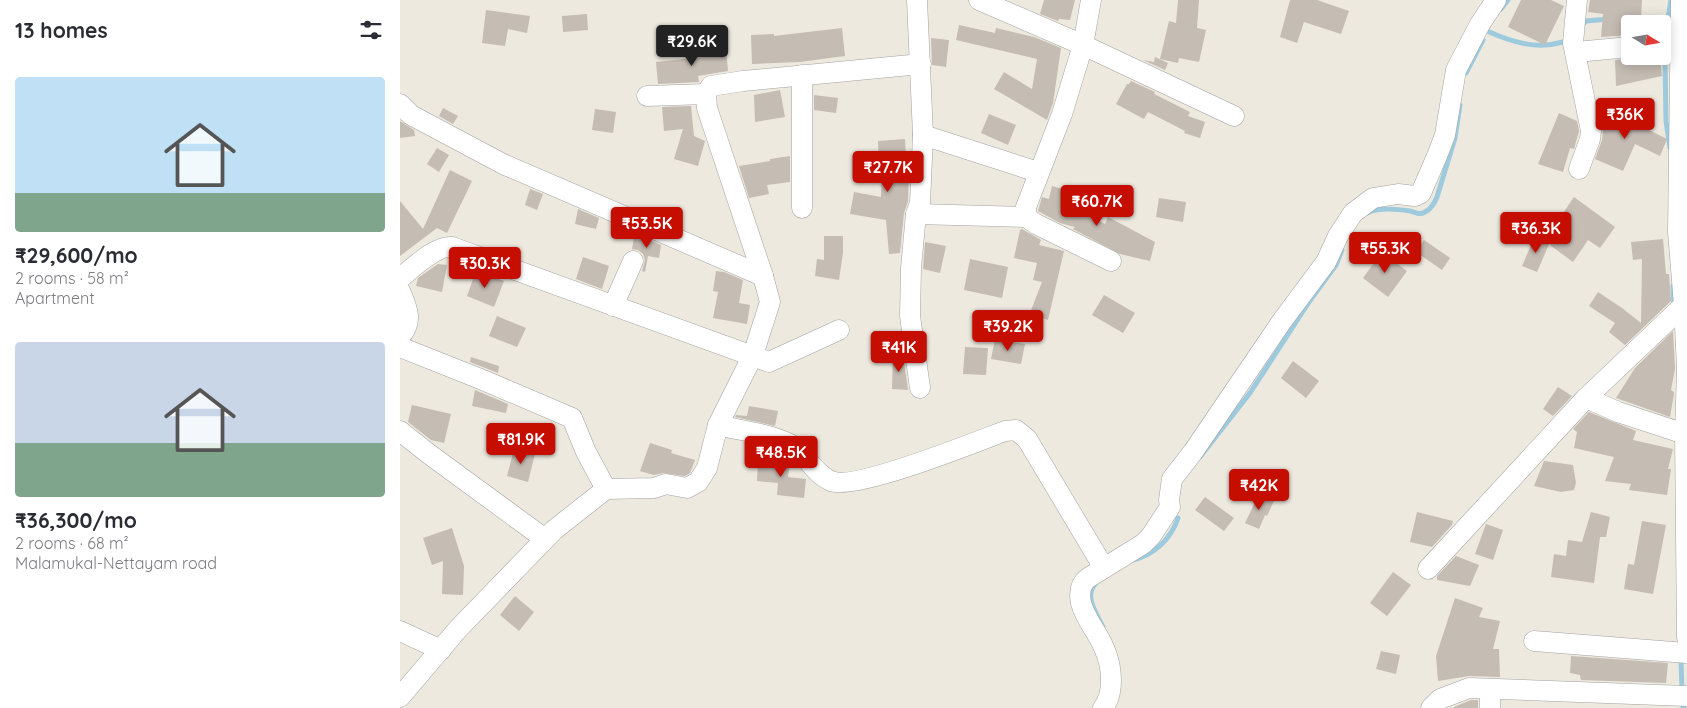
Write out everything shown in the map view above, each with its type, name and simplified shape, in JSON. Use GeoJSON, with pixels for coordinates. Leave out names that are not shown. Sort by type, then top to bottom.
{"type":"FeatureCollection","features":[{"type":"Feature","properties":{"kind":"street"},"geometry":{"type":"LineString","coordinates":[[917,0],[923,135],[920,203],[916,214],[911,268],[910,316],[920,388]]}},
{"type":"Feature","properties":{"kind":"street"},"geometry":{"type":"LineString","coordinates":[[979,0],[1083,45],[1234,116]]}},
{"type":"Feature","properties":{"kind":"street"},"geometry":{"type":"LineString","coordinates":[[1026,216],[1026,208],[1038,172],[1062,114],[1083,45],[1091,0]]}},
{"type":"Feature","properties":{"kind":"street"},"geometry":{"type":"LineString","coordinates":[[1103,708],[1109,697],[1111,678],[1105,650],[1083,607],[1080,592],[1085,580],[1143,544],[1151,536],[1170,507],[1172,479],[1193,452],[1282,321],[1326,262],[1338,236],[1353,214],[1373,198],[1398,194],[1415,196],[1421,193],[1445,135],[1456,70],[1480,24],[1496,0]]}},
{"type":"Feature","properties":{"kind":"street"},"geometry":{"type":"LineString","coordinates":[[1577,0],[1574,43],[1591,131],[1579,169]]}},
{"type":"Feature","properties":{"kind":"street"},"geometry":{"type":"LineString","coordinates":[[1681,0],[1676,50],[1687,369],[1685,434],[1687,638]]}},
{"type":"Feature","properties":{"kind":"street"},"geometry":{"type":"LineString","coordinates":[[1576,52],[1621,48]]}},
{"type":"Feature","properties":{"kind":"street"},"geometry":{"type":"LineString","coordinates":[[400,697],[458,629],[545,539],[606,489],[654,488],[666,484],[687,488],[698,482],[707,468],[718,425],[753,355],[770,302],[764,276],[707,108],[706,94],[711,86],[743,81],[921,64]]}},
{"type":"Feature","properties":{"kind":"street"},"geometry":{"type":"LineString","coordinates":[[802,75],[802,208]]}},
{"type":"Feature","properties":{"kind":"street"},"geometry":{"type":"LineString","coordinates":[[647,96],[706,94]]}},
{"type":"Feature","properties":{"kind":"street"},"geometry":{"type":"LineString","coordinates":[[400,104],[411,115],[503,164],[764,276]]}},
{"type":"Feature","properties":{"kind":"street"},"geometry":{"type":"LineString","coordinates":[[923,135],[1038,172]]}},
{"type":"Feature","properties":{"kind":"street"},"geometry":{"type":"LineString","coordinates":[[916,214],[1026,216],[1036,224],[1111,262]]}},
{"type":"Feature","properties":{"kind":"street"},"geometry":{"type":"LineString","coordinates":[[400,278],[435,251],[449,247],[769,362],[839,330]]}},
{"type":"Feature","properties":{"kind":"street"},"geometry":{"type":"LineString","coordinates":[[613,306],[633,261]]}},
{"type":"Feature","properties":{"kind":"street"},"geometry":{"type":"LineString","coordinates":[[400,291],[408,309],[409,319],[405,331],[400,336]]}},
{"type":"Feature","properties":{"kind":"street"},"geometry":{"type":"LineString","coordinates":[[1428,569],[1586,398],[1684,305]]}},
{"type":"Feature","properties":{"kind":"street"},"geometry":{"type":"LineString","coordinates":[[400,347],[572,418],[586,452],[606,489]]}},
{"type":"Feature","properties":{"kind":"street"},"geometry":{"type":"LineString","coordinates":[[1586,398],[1618,412],[1685,434]]}},
{"type":"Feature","properties":{"kind":"street"},"geometry":{"type":"LineString","coordinates":[[718,425],[780,440],[795,448],[823,476],[835,483],[884,475],[1005,431],[1016,430],[1027,439],[1104,568]]}},
{"type":"Feature","properties":{"kind":"street"},"geometry":{"type":"LineString","coordinates":[[400,430],[429,454],[545,539]]}},
{"type":"Feature","properties":{"kind":"street"},"geometry":{"type":"LineString","coordinates":[[400,631],[441,650]]}},
{"type":"Feature","properties":{"kind":"street"},"geometry":{"type":"LineString","coordinates":[[1534,641],[1687,653]]}},
{"type":"Feature","properties":{"kind":"street"},"geometry":{"type":"LineString","coordinates":[[1431,708],[1440,700],[1469,688],[1490,699],[1687,696]]}},
{"type":"Feature","properties":{"kind":"building"},"geometry":{"type":"Polygon","coordinates":[[[1044,0],[1075,0],[1070,20],[1059,19],[1058,21],[1040,14],[1044,0]]]}},
{"type":"Feature","properties":{"kind":"building"},"geometry":{"type":"Polygon","coordinates":[[[1178,0],[1199,0],[1197,28],[1206,30],[1199,62],[1179,58],[1178,63],[1160,59],[1169,21],[1176,23],[1178,0]]]}},
{"type":"Feature","properties":{"kind":"building"},"geometry":{"type":"Polygon","coordinates":[[[1290,0],[1317,0],[1349,11],[1341,34],[1304,22],[1297,43],[1280,37],[1290,0]]]}},
{"type":"Feature","properties":{"kind":"building"},"geometry":{"type":"Polygon","coordinates":[[[1521,0],[1551,0],[1564,6],[1545,45],[1508,27],[1521,0]]]}},
{"type":"Feature","properties":{"kind":"building"},"geometry":{"type":"Polygon","coordinates":[[[1590,0],[1642,0],[1641,15],[1621,15],[1621,36],[1601,37],[1603,14],[1588,12],[1590,0]]]}},
{"type":"Feature","properties":{"kind":"building"},"geometry":{"type":"Polygon","coordinates":[[[486,10],[530,16],[527,33],[508,29],[505,46],[482,43],[486,10]]]}},
{"type":"Feature","properties":{"kind":"building"},"geometry":{"type":"Polygon","coordinates":[[[587,14],[588,30],[563,32],[562,16],[587,14]]]}},
{"type":"Feature","properties":{"kind":"building"},"geometry":{"type":"Polygon","coordinates":[[[959,25],[995,33],[996,28],[1034,37],[1061,48],[1053,103],[1047,120],[994,89],[1004,72],[1032,89],[1037,59],[956,40],[959,25]]]}},
{"type":"Feature","properties":{"kind":"building"},"geometry":{"type":"Polygon","coordinates":[[[842,28],[845,56],[800,62],[752,64],[751,35],[774,34],[774,36],[842,28]]]}},
{"type":"Feature","properties":{"kind":"building"},"geometry":{"type":"Polygon","coordinates":[[[931,38],[949,40],[946,67],[932,65],[931,38]]]}},
{"type":"Feature","properties":{"kind":"building"},"geometry":{"type":"Polygon","coordinates":[[[726,48],[728,71],[698,76],[699,82],[658,84],[656,62],[703,57],[702,50],[726,48]]]}},
{"type":"Feature","properties":{"kind":"building"},"geometry":{"type":"Polygon","coordinates":[[[1155,57],[1168,63],[1165,70],[1143,60],[1154,62],[1155,57]]]}},
{"type":"Feature","properties":{"kind":"building"},"geometry":{"type":"Polygon","coordinates":[[[1615,60],[1621,60],[1621,65],[1661,65],[1662,76],[1616,86],[1615,60]]]}},
{"type":"Feature","properties":{"kind":"building"},"geometry":{"type":"Polygon","coordinates":[[[1131,81],[1190,112],[1188,116],[1205,122],[1200,138],[1184,133],[1185,131],[1148,112],[1144,119],[1116,104],[1127,84],[1131,81]]]}},
{"type":"Feature","properties":{"kind":"building"},"geometry":{"type":"Polygon","coordinates":[[[780,90],[785,117],[755,122],[754,95],[780,90]]]}},
{"type":"Feature","properties":{"kind":"building"},"geometry":{"type":"Polygon","coordinates":[[[814,95],[838,98],[836,113],[814,110],[814,95]]]}},
{"type":"Feature","properties":{"kind":"building"},"geometry":{"type":"Polygon","coordinates":[[[691,106],[694,136],[705,141],[698,166],[674,159],[683,129],[664,131],[662,107],[691,106]]]}},
{"type":"Feature","properties":{"kind":"building"},"geometry":{"type":"Polygon","coordinates":[[[443,108],[458,116],[453,124],[439,116],[443,108]]]}},
{"type":"Feature","properties":{"kind":"building"},"geometry":{"type":"Polygon","coordinates":[[[1604,108],[1667,139],[1660,156],[1635,144],[1623,171],[1595,159],[1602,140],[1603,129],[1600,116],[1604,108]]]}},
{"type":"Feature","properties":{"kind":"building"},"geometry":{"type":"Polygon","coordinates":[[[595,109],[616,112],[613,133],[592,130],[595,109]]]}},
{"type":"Feature","properties":{"kind":"building"},"geometry":{"type":"Polygon","coordinates":[[[1559,113],[1577,121],[1579,131],[1574,149],[1570,148],[1563,172],[1538,164],[1559,113]]]}},
{"type":"Feature","properties":{"kind":"building"},"geometry":{"type":"Polygon","coordinates":[[[989,114],[1016,125],[1008,145],[981,133],[989,114]]]}},
{"type":"Feature","properties":{"kind":"building"},"geometry":{"type":"Polygon","coordinates":[[[400,121],[414,130],[415,136],[400,138],[400,121]]]}},
{"type":"Feature","properties":{"kind":"building"},"geometry":{"type":"Polygon","coordinates":[[[905,139],[907,174],[909,174],[908,201],[904,213],[900,253],[889,254],[886,220],[850,214],[854,192],[881,197],[882,164],[879,164],[878,141],[905,139]]]}},
{"type":"Feature","properties":{"kind":"building"},"geometry":{"type":"Polygon","coordinates":[[[437,148],[449,155],[439,172],[427,164],[437,148]]]}},
{"type":"Feature","properties":{"kind":"building"},"geometry":{"type":"Polygon","coordinates":[[[790,156],[790,182],[767,185],[769,194],[749,198],[739,166],[790,156]]]}},
{"type":"Feature","properties":{"kind":"building"},"geometry":{"type":"Polygon","coordinates":[[[450,170],[472,181],[447,233],[437,228],[400,256],[400,201],[423,229],[450,170]]]}},
{"type":"Feature","properties":{"kind":"building"},"geometry":{"type":"Polygon","coordinates":[[[1052,186],[1066,190],[1063,201],[1072,204],[1072,206],[1105,224],[1108,217],[1155,242],[1150,261],[1120,254],[1073,229],[1075,227],[1060,223],[1038,211],[1042,197],[1049,199],[1052,186]]]}},
{"type":"Feature","properties":{"kind":"building"},"geometry":{"type":"Polygon","coordinates":[[[530,189],[543,194],[537,210],[525,205],[530,189]]]}},
{"type":"Feature","properties":{"kind":"building"},"geometry":{"type":"Polygon","coordinates":[[[1574,197],[1615,227],[1600,248],[1588,240],[1573,262],[1550,245],[1566,223],[1559,219],[1574,197]]]}},
{"type":"Feature","properties":{"kind":"building"},"geometry":{"type":"Polygon","coordinates":[[[1159,198],[1186,202],[1183,222],[1156,217],[1159,198]]]}},
{"type":"Feature","properties":{"kind":"building"},"geometry":{"type":"Polygon","coordinates":[[[578,209],[599,218],[596,229],[575,224],[578,209]]]}},
{"type":"Feature","properties":{"kind":"building"},"geometry":{"type":"Polygon","coordinates":[[[1022,229],[1041,240],[1039,245],[1064,251],[1048,320],[1030,313],[1042,282],[1033,280],[1037,263],[1014,258],[1020,230],[1022,229]]]}},
{"type":"Feature","properties":{"kind":"building"},"geometry":{"type":"Polygon","coordinates":[[[824,236],[843,236],[843,253],[839,280],[815,276],[817,259],[824,260],[824,236]]]}},
{"type":"Feature","properties":{"kind":"building"},"geometry":{"type":"Polygon","coordinates":[[[1535,236],[1550,242],[1537,272],[1522,266],[1535,236]]]}},
{"type":"Feature","properties":{"kind":"building"},"geometry":{"type":"Polygon","coordinates":[[[634,238],[652,241],[661,245],[659,258],[648,256],[645,272],[642,271],[645,260],[643,254],[638,250],[632,249],[634,238]]]}},
{"type":"Feature","properties":{"kind":"building"},"geometry":{"type":"Polygon","coordinates":[[[1663,239],[1666,274],[1669,274],[1671,301],[1625,345],[1609,332],[1615,323],[1589,306],[1598,292],[1641,323],[1642,259],[1633,260],[1631,242],[1663,239]]]}},
{"type":"Feature","properties":{"kind":"building"},"geometry":{"type":"Polygon","coordinates":[[[1424,240],[1450,258],[1442,270],[1416,252],[1424,240]]]}},
{"type":"Feature","properties":{"kind":"building"},"geometry":{"type":"Polygon","coordinates":[[[925,242],[946,246],[940,273],[923,269],[925,242]]]}},
{"type":"Feature","properties":{"kind":"building"},"geometry":{"type":"Polygon","coordinates":[[[1382,252],[1407,271],[1388,297],[1363,278],[1382,252]]]}},
{"type":"Feature","properties":{"kind":"building"},"geometry":{"type":"Polygon","coordinates":[[[583,257],[609,266],[602,289],[576,279],[583,257]]]}},
{"type":"Feature","properties":{"kind":"building"},"geometry":{"type":"Polygon","coordinates":[[[970,259],[1008,267],[1002,298],[964,290],[970,259]]]}},
{"type":"Feature","properties":{"kind":"building"},"geometry":{"type":"Polygon","coordinates":[[[438,264],[447,265],[442,292],[416,286],[418,278],[438,264]]]}},
{"type":"Feature","properties":{"kind":"building"},"geometry":{"type":"Polygon","coordinates":[[[476,271],[504,281],[494,307],[467,296],[476,271]]]}},
{"type":"Feature","properties":{"kind":"building"},"geometry":{"type":"Polygon","coordinates":[[[716,271],[724,272],[743,280],[739,303],[750,305],[747,324],[713,318],[718,292],[713,291],[716,271]]]}},
{"type":"Feature","properties":{"kind":"building"},"geometry":{"type":"Polygon","coordinates":[[[1104,295],[1135,313],[1123,333],[1092,315],[1104,295]]]}},
{"type":"Feature","properties":{"kind":"building"},"geometry":{"type":"Polygon","coordinates":[[[497,316],[526,328],[517,347],[489,336],[497,316]]]}},
{"type":"Feature","properties":{"kind":"building"},"geometry":{"type":"Polygon","coordinates":[[[1673,331],[1675,369],[1671,390],[1674,394],[1670,417],[1616,398],[1635,368],[1673,331]]]}},
{"type":"Feature","properties":{"kind":"building"},"geometry":{"type":"Polygon","coordinates":[[[995,339],[1025,344],[1021,364],[991,359],[995,339]]]}},
{"type":"Feature","properties":{"kind":"building"},"geometry":{"type":"Polygon","coordinates":[[[965,347],[988,348],[986,375],[963,374],[965,347]]]}},
{"type":"Feature","properties":{"kind":"building"},"geometry":{"type":"Polygon","coordinates":[[[893,353],[903,354],[908,390],[892,389],[893,353]]]}},
{"type":"Feature","properties":{"kind":"building"},"geometry":{"type":"Polygon","coordinates":[[[471,357],[499,366],[498,373],[470,362],[471,357]]]}},
{"type":"Feature","properties":{"kind":"building"},"geometry":{"type":"Polygon","coordinates":[[[1293,361],[1319,381],[1306,398],[1281,378],[1293,361]]]}},
{"type":"Feature","properties":{"kind":"building"},"geometry":{"type":"Polygon","coordinates":[[[1558,387],[1572,396],[1553,416],[1543,409],[1558,387]]]}},
{"type":"Feature","properties":{"kind":"building"},"geometry":{"type":"Polygon","coordinates":[[[475,390],[508,404],[506,413],[472,406],[475,390]]]}},
{"type":"Feature","properties":{"kind":"building"},"geometry":{"type":"Polygon","coordinates":[[[412,405],[451,414],[444,443],[431,440],[408,422],[412,405]]]}},
{"type":"Feature","properties":{"kind":"building"},"geometry":{"type":"Polygon","coordinates":[[[749,406],[778,411],[775,426],[735,417],[736,415],[747,416],[749,406]]]}},
{"type":"Feature","properties":{"kind":"building"},"geometry":{"type":"Polygon","coordinates":[[[1589,412],[1636,431],[1633,440],[1673,449],[1668,469],[1671,469],[1667,495],[1629,490],[1631,484],[1605,481],[1614,457],[1574,448],[1577,432],[1573,429],[1589,412]]]}},
{"type":"Feature","properties":{"kind":"building"},"geometry":{"type":"Polygon","coordinates":[[[650,443],[672,450],[671,453],[695,460],[690,473],[685,476],[663,473],[654,475],[640,471],[650,443]]]}},
{"type":"Feature","properties":{"kind":"building"},"geometry":{"type":"Polygon","coordinates":[[[514,449],[535,454],[528,482],[507,476],[514,449]]]}},
{"type":"Feature","properties":{"kind":"building"},"geometry":{"type":"Polygon","coordinates":[[[758,460],[790,463],[788,477],[806,479],[804,498],[777,495],[778,483],[757,481],[758,460]]]}},
{"type":"Feature","properties":{"kind":"building"},"geometry":{"type":"Polygon","coordinates":[[[1544,461],[1573,465],[1576,483],[1574,490],[1561,492],[1534,486],[1544,461]]]}},
{"type":"Feature","properties":{"kind":"building"},"geometry":{"type":"Polygon","coordinates":[[[1259,494],[1274,501],[1259,529],[1245,523],[1259,494]]]}},
{"type":"Feature","properties":{"kind":"building"},"geometry":{"type":"Polygon","coordinates":[[[1205,497],[1234,518],[1224,531],[1195,510],[1205,497]]]}},
{"type":"Feature","properties":{"kind":"building"},"geometry":{"type":"Polygon","coordinates":[[[1417,512],[1453,521],[1452,525],[1432,547],[1410,542],[1417,512]]]}},
{"type":"Feature","properties":{"kind":"building"},"geometry":{"type":"Polygon","coordinates":[[[1591,512],[1610,517],[1606,537],[1600,537],[1594,583],[1551,577],[1554,554],[1566,556],[1568,540],[1582,542],[1591,512]]]}},
{"type":"Feature","properties":{"kind":"building"},"geometry":{"type":"Polygon","coordinates":[[[1642,521],[1666,525],[1653,594],[1624,589],[1628,564],[1634,565],[1642,521]]]}},
{"type":"Feature","properties":{"kind":"building"},"geometry":{"type":"Polygon","coordinates":[[[1486,524],[1503,530],[1493,560],[1475,554],[1486,524]]]}},
{"type":"Feature","properties":{"kind":"building"},"geometry":{"type":"Polygon","coordinates":[[[452,528],[464,566],[463,595],[442,594],[443,561],[432,565],[423,538],[452,528]]]}},
{"type":"Feature","properties":{"kind":"building"},"geometry":{"type":"Polygon","coordinates":[[[1456,556],[1479,565],[1470,586],[1437,580],[1437,576],[1456,556]]]}},
{"type":"Feature","properties":{"kind":"building"},"geometry":{"type":"Polygon","coordinates":[[[1393,572],[1411,585],[1387,616],[1370,603],[1393,572]]]}},
{"type":"Feature","properties":{"kind":"building"},"geometry":{"type":"Polygon","coordinates":[[[515,596],[534,612],[519,631],[500,615],[515,596]]]}},
{"type":"Feature","properties":{"kind":"building"},"geometry":{"type":"Polygon","coordinates":[[[1455,598],[1483,608],[1479,617],[1500,621],[1493,649],[1499,649],[1500,677],[1469,676],[1438,681],[1436,656],[1455,598]]]}},
{"type":"Feature","properties":{"kind":"building"},"geometry":{"type":"Polygon","coordinates":[[[1381,651],[1400,655],[1396,674],[1376,669],[1381,651]]]}},
{"type":"Feature","properties":{"kind":"building"},"geometry":{"type":"Polygon","coordinates":[[[1571,656],[1668,663],[1666,683],[1581,680],[1580,675],[1570,673],[1571,656]]]}},
{"type":"Feature","properties":{"kind":"building"},"geometry":{"type":"Polygon","coordinates":[[[1471,700],[1478,700],[1478,708],[1454,708],[1454,707],[1471,700]]]}},
{"type":"Feature","properties":{"kind":"waterway"},"geometry":{"type":"LineString","coordinates":[[1501,9],[1508,0]]}},
{"type":"Feature","properties":{"kind":"waterway"},"geometry":{"type":"LineString","coordinates":[[1668,15],[1671,0]]}},
{"type":"Feature","properties":{"kind":"waterway"},"geometry":{"type":"LineString","coordinates":[[1581,27],[1586,21],[1609,19]]}},
{"type":"Feature","properties":{"kind":"waterway"},"geometry":{"type":"LineString","coordinates":[[1487,31],[1524,44],[1543,45],[1563,42]]}},
{"type":"Feature","properties":{"kind":"waterway"},"geometry":{"type":"LineString","coordinates":[[1466,73],[1483,40]]}},
{"type":"Feature","properties":{"kind":"waterway"},"geometry":{"type":"LineString","coordinates":[[1665,65],[1666,121],[1670,148]]}},
{"type":"Feature","properties":{"kind":"waterway"},"geometry":{"type":"LineString","coordinates":[[1367,213],[1388,209],[1421,213],[1431,207],[1437,197],[1455,138],[1460,105]]}},
{"type":"Feature","properties":{"kind":"waterway"},"geometry":{"type":"LineString","coordinates":[[1200,457],[1250,393],[1309,302],[1336,265],[1342,250]]}},
{"type":"Feature","properties":{"kind":"waterway"},"geometry":{"type":"LineString","coordinates":[[1673,286],[1674,307]]}},
{"type":"Feature","properties":{"kind":"waterway"},"geometry":{"type":"LineString","coordinates":[[1133,560],[1141,558],[1161,545],[1171,533],[1178,518]]}},
{"type":"Feature","properties":{"kind":"waterway"},"geometry":{"type":"LineString","coordinates":[[1096,583],[1092,588],[1091,599],[1103,627]]}},
{"type":"Feature","properties":{"kind":"waterway"},"geometry":{"type":"LineString","coordinates":[[1681,661],[1682,690]]}}]}
